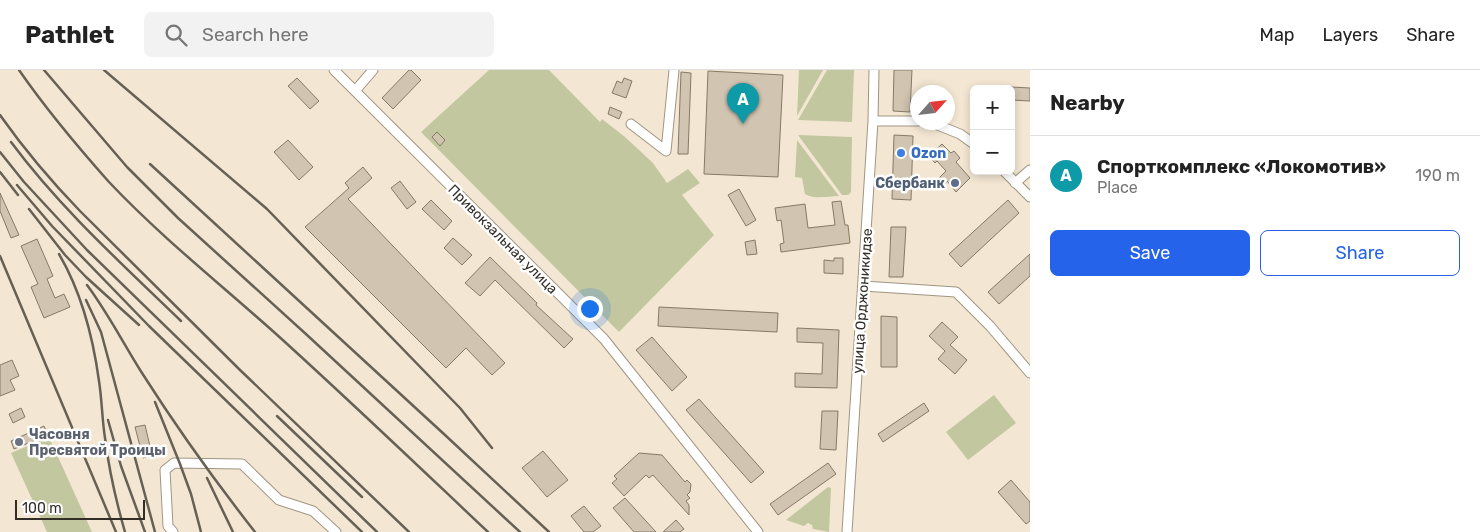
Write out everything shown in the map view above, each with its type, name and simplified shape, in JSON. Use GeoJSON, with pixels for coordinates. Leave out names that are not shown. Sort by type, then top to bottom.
{"type":"FeatureCollection","features":[{"type":"Feature","properties":{"kind":"street","name":"Привокзальная улица"},"geometry":{"type":"LineString","coordinates":[[334,70],[604,339],[758,532]]}},
{"type":"Feature","properties":{"kind":"street"},"geometry":{"type":"LineString","coordinates":[[355,91],[373,70]]}},
{"type":"Feature","properties":{"kind":"street"},"geometry":{"type":"LineString","coordinates":[[631,124],[666,151],[674,70]]}},
{"type":"Feature","properties":{"kind":"street","name":"улица Орджоникидзе"},"geometry":{"type":"LineString","coordinates":[[847,532],[873,121],[874,70]]}},
{"type":"Feature","properties":{"kind":"street"},"geometry":{"type":"LineString","coordinates":[[873,121],[910,121]]}},
{"type":"Feature","properties":{"kind":"street"},"geometry":{"type":"LineString","coordinates":[[950,130],[970,141]]}},
{"type":"Feature","properties":{"kind":"street"},"geometry":{"type":"LineString","coordinates":[[1015,183],[1030,170]]}},
{"type":"Feature","properties":{"kind":"street"},"geometry":{"type":"LineString","coordinates":[[1008,175],[1030,198]]}},
{"type":"Feature","properties":{"kind":"street"},"geometry":{"type":"LineString","coordinates":[[863,286],[956,292],[990,326],[1030,373]]}},
{"type":"Feature","properties":{"kind":"street"},"geometry":{"type":"LineString","coordinates":[[173,532],[168,526],[165,470],[174,464],[242,464],[279,500],[313,511],[336,532]]}},
{"type":"Feature","properties":{"kind":"green space"},"geometry":{"type":"Polygon","coordinates":[[[489,70],[549,70],[600,122],[602,119],[653,163],[667,183],[688,169],[700,183],[682,195],[714,235],[619,332],[421,132],[489,70]]]}},
{"type":"Feature","properties":{"kind":"green space"},"geometry":{"type":"Polygon","coordinates":[[[799,70],[823,70],[797,116],[799,70]]]}},
{"type":"Feature","properties":{"kind":"green space"},"geometry":{"type":"Polygon","coordinates":[[[827,70],[854,70],[852,122],[798,120],[827,70]]]}},
{"type":"Feature","properties":{"kind":"green space"},"geometry":{"type":"Polygon","coordinates":[[[798,135],[852,137],[851,192],[848,195],[842,195],[798,135]]]}},
{"type":"Feature","properties":{"kind":"green space"},"geometry":{"type":"Polygon","coordinates":[[[797,140],[839,196],[817,197],[805,194],[802,178],[795,177],[797,140]]]}},
{"type":"Feature","properties":{"kind":"green space"},"geometry":{"type":"Polygon","coordinates":[[[994,395],[1016,423],[968,460],[946,432],[994,395]]]}},
{"type":"Feature","properties":{"kind":"green space"},"geometry":{"type":"Polygon","coordinates":[[[49,437],[92,532],[47,532],[11,453],[49,437]]]}},
{"type":"Feature","properties":{"kind":"green space"},"geometry":{"type":"Polygon","coordinates":[[[828,487],[831,488],[829,532],[813,529],[812,525],[808,523],[804,526],[786,520],[828,487]]]}},
{"type":"Feature","properties":{"kind":"building"},"geometry":{"type":"Polygon","coordinates":[[[409,70],[421,80],[393,109],[382,98],[409,70]]]}},
{"type":"Feature","properties":{"kind":"building"},"geometry":{"type":"Polygon","coordinates":[[[894,70],[912,70],[910,112],[893,111],[894,70]]]}},
{"type":"Feature","properties":{"kind":"building"},"geometry":{"type":"Polygon","coordinates":[[[708,71],[783,75],[778,177],[704,174],[708,71]]]}},
{"type":"Feature","properties":{"kind":"building"},"geometry":{"type":"Polygon","coordinates":[[[681,72],[691,73],[688,154],[678,154],[681,72]]]}},
{"type":"Feature","properties":{"kind":"building"},"geometry":{"type":"Polygon","coordinates":[[[297,78],[319,101],[310,109],[288,86],[297,78]]]}},
{"type":"Feature","properties":{"kind":"building"},"geometry":{"type":"Polygon","coordinates":[[[624,78],[632,81],[626,98],[612,93],[617,81],[622,83],[624,78]]]}},
{"type":"Feature","properties":{"kind":"building"},"geometry":{"type":"Polygon","coordinates":[[[1015,87],[1030,88],[1030,101],[1015,100],[1015,87]]]}},
{"type":"Feature","properties":{"kind":"building"},"geometry":{"type":"Polygon","coordinates":[[[610,107],[622,112],[619,119],[608,114],[610,107]]]}},
{"type":"Feature","properties":{"kind":"building"},"geometry":{"type":"Polygon","coordinates":[[[437,132],[445,140],[440,146],[432,137],[437,132]]]}},
{"type":"Feature","properties":{"kind":"building"},"geometry":{"type":"Polygon","coordinates":[[[894,135],[913,136],[911,200],[892,199],[894,135]]]}},
{"type":"Feature","properties":{"kind":"building"},"geometry":{"type":"Polygon","coordinates":[[[288,140],[313,167],[299,180],[274,152],[288,140]]]}},
{"type":"Feature","properties":{"kind":"building"},"geometry":{"type":"Polygon","coordinates":[[[942,144],[951,153],[954,151],[960,158],[956,162],[970,178],[956,192],[947,181],[945,184],[939,178],[946,171],[937,161],[935,163],[929,156],[942,144]]]}},
{"type":"Feature","properties":{"kind":"building"},"geometry":{"type":"Polygon","coordinates":[[[363,167],[372,178],[348,199],[505,363],[492,375],[466,348],[446,368],[305,227],[349,188],[345,183],[363,167]]]}},
{"type":"Feature","properties":{"kind":"building"},"geometry":{"type":"Polygon","coordinates":[[[400,181],[416,202],[407,209],[391,188],[400,181]]]}},
{"type":"Feature","properties":{"kind":"building"},"geometry":{"type":"Polygon","coordinates":[[[739,189],[756,220],[746,226],[728,195],[739,189]]]}},
{"type":"Feature","properties":{"kind":"building"},"geometry":{"type":"Polygon","coordinates":[[[0,193],[19,235],[11,238],[0,211],[0,193]]]}},
{"type":"Feature","properties":{"kind":"building"},"geometry":{"type":"Polygon","coordinates":[[[431,200],[452,221],[444,230],[422,209],[431,200]]]}},
{"type":"Feature","properties":{"kind":"building"},"geometry":{"type":"Polygon","coordinates":[[[1008,200],[1019,213],[961,267],[949,254],[1008,200]]]}},
{"type":"Feature","properties":{"kind":"building"},"geometry":{"type":"Polygon","coordinates":[[[841,201],[845,225],[848,225],[850,243],[781,252],[780,244],[784,243],[781,220],[777,221],[775,208],[805,204],[808,228],[835,225],[832,202],[841,201]]]}},
{"type":"Feature","properties":{"kind":"building"},"geometry":{"type":"Polygon","coordinates":[[[891,227],[906,227],[903,277],[889,277],[891,227]]]}},
{"type":"Feature","properties":{"kind":"building"},"geometry":{"type":"Polygon","coordinates":[[[453,238],[472,255],[462,265],[444,248],[453,238]]]}},
{"type":"Feature","properties":{"kind":"building"},"geometry":{"type":"Polygon","coordinates":[[[37,239],[53,276],[47,279],[55,298],[64,294],[70,307],[44,318],[31,287],[38,284],[21,246],[37,239]]]}},
{"type":"Feature","properties":{"kind":"building"},"geometry":{"type":"Polygon","coordinates":[[[755,240],[757,254],[747,255],[745,242],[755,240]]]}},
{"type":"Feature","properties":{"kind":"building"},"geometry":{"type":"Polygon","coordinates":[[[1030,254],[1030,276],[999,304],[988,292],[1030,254]]]}},
{"type":"Feature","properties":{"kind":"building"},"geometry":{"type":"Polygon","coordinates":[[[490,257],[537,303],[536,305],[573,339],[564,348],[495,280],[480,296],[465,283],[490,257]]]}},
{"type":"Feature","properties":{"kind":"building"},"geometry":{"type":"Polygon","coordinates":[[[834,258],[843,258],[843,274],[824,273],[824,260],[834,261],[834,258]]]}},
{"type":"Feature","properties":{"kind":"building"},"geometry":{"type":"Polygon","coordinates":[[[659,307],[778,313],[777,332],[658,326],[659,307]]]}},
{"type":"Feature","properties":{"kind":"building"},"geometry":{"type":"Polygon","coordinates":[[[881,316],[897,317],[897,367],[881,367],[881,316]]]}},
{"type":"Feature","properties":{"kind":"building"},"geometry":{"type":"Polygon","coordinates":[[[942,322],[958,337],[950,345],[967,360],[955,374],[938,359],[945,351],[929,336],[942,322]]]}},
{"type":"Feature","properties":{"kind":"building"},"geometry":{"type":"Polygon","coordinates":[[[797,328],[839,330],[837,388],[795,387],[795,373],[822,374],[823,343],[797,342],[797,328]]]}},
{"type":"Feature","properties":{"kind":"building"},"geometry":{"type":"Polygon","coordinates":[[[652,337],[687,377],[672,391],[636,350],[652,337]]]}},
{"type":"Feature","properties":{"kind":"building"},"geometry":{"type":"Polygon","coordinates":[[[12,360],[19,376],[10,380],[15,390],[0,396],[0,365],[12,360]]]}},
{"type":"Feature","properties":{"kind":"building"},"geometry":{"type":"Polygon","coordinates":[[[699,399],[764,472],[751,483],[686,410],[699,399]]]}},
{"type":"Feature","properties":{"kind":"building"},"geometry":{"type":"Polygon","coordinates":[[[924,403],[929,411],[883,442],[878,434],[924,403]]]}},
{"type":"Feature","properties":{"kind":"building"},"geometry":{"type":"Polygon","coordinates":[[[21,408],[25,417],[13,423],[9,414],[21,408]]]}},
{"type":"Feature","properties":{"kind":"building"},"geometry":{"type":"Polygon","coordinates":[[[822,411],[838,411],[836,450],[820,449],[822,411]]]}},
{"type":"Feature","properties":{"kind":"building"},"geometry":{"type":"Polygon","coordinates":[[[145,425],[152,455],[143,458],[135,427],[145,425]]]}},
{"type":"Feature","properties":{"kind":"building"},"geometry":{"type":"Polygon","coordinates":[[[44,426],[48,435],[14,449],[11,441],[44,426]]]}},
{"type":"Feature","properties":{"kind":"building"},"geometry":{"type":"Polygon","coordinates":[[[543,451],[568,480],[547,497],[522,468],[543,451]]]}},
{"type":"Feature","properties":{"kind":"building"},"geometry":{"type":"Polygon","coordinates":[[[639,453],[662,455],[685,482],[687,480],[691,484],[690,492],[687,495],[690,498],[686,501],[689,505],[689,515],[653,475],[649,478],[646,475],[624,496],[612,483],[617,479],[614,476],[639,453]]]}},
{"type":"Feature","properties":{"kind":"building"},"geometry":{"type":"Polygon","coordinates":[[[828,463],[836,474],[778,515],[770,504],[828,463]]]}},
{"type":"Feature","properties":{"kind":"building"},"geometry":{"type":"Polygon","coordinates":[[[1011,480],[1030,502],[1030,521],[1026,524],[998,492],[1011,480]]]}},
{"type":"Feature","properties":{"kind":"building"},"geometry":{"type":"Polygon","coordinates":[[[625,498],[656,532],[634,532],[613,508],[625,498]]]}},
{"type":"Feature","properties":{"kind":"building"},"geometry":{"type":"Polygon","coordinates":[[[584,506],[601,526],[593,532],[584,532],[571,516],[584,506]]]}},
{"type":"Feature","properties":{"kind":"building"},"geometry":{"type":"Polygon","coordinates":[[[676,520],[684,529],[680,532],[663,532],[676,520]]]}},
{"type":"Feature","properties":{"kind":"railway"},"geometry":{"type":"LineString","coordinates":[[19,70],[74,141],[128,202],[302,357],[488,532]]}},
{"type":"Feature","properties":{"kind":"railway"},"geometry":{"type":"LineString","coordinates":[[44,70],[127,167],[178,218],[520,532]]}},
{"type":"Feature","properties":{"kind":"railway"},"geometry":{"type":"LineString","coordinates":[[104,70],[267,209],[460,408],[492,448]]}},
{"type":"Feature","properties":{"kind":"railway"},"geometry":{"type":"LineString","coordinates":[[0,115],[38,164],[80,211],[239,369],[409,532]]}},
{"type":"Feature","properties":{"kind":"railway"},"geometry":{"type":"LineString","coordinates":[[11,142],[71,213],[181,321]]}},
{"type":"Feature","properties":{"kind":"railway"},"geometry":{"type":"LineString","coordinates":[[0,152],[24,182],[87,250],[377,532]]}},
{"type":"Feature","properties":{"kind":"railway"},"geometry":{"type":"LineString","coordinates":[[150,164],[549,532]]}},
{"type":"Feature","properties":{"kind":"railway"},"geometry":{"type":"LineString","coordinates":[[0,172],[18,195]]}},
{"type":"Feature","properties":{"kind":"railway"},"geometry":{"type":"LineString","coordinates":[[17,185],[52,226],[149,326],[362,532]]}},
{"type":"Feature","properties":{"kind":"railway"},"geometry":{"type":"LineString","coordinates":[[29,209],[65,255],[86,277],[139,325]]}},
{"type":"Feature","properties":{"kind":"railway"},"geometry":{"type":"LineString","coordinates":[[59,254],[74,284],[90,332],[99,381],[109,462],[125,532]]}},
{"type":"Feature","properties":{"kind":"railway"},"geometry":{"type":"LineString","coordinates":[[0,256],[116,532]]}},
{"type":"Feature","properties":{"kind":"railway"},"geometry":{"type":"LineString","coordinates":[[87,285],[169,414],[255,532]]}},
{"type":"Feature","properties":{"kind":"railway"},"geometry":{"type":"LineString","coordinates":[[86,300],[101,332],[155,532]]}},
{"type":"Feature","properties":{"kind":"railway"},"geometry":{"type":"LineString","coordinates":[[155,402],[191,494],[201,532]]}},
{"type":"Feature","properties":{"kind":"railway"},"geometry":{"type":"LineString","coordinates":[[277,416],[362,497]]}},
{"type":"Feature","properties":{"kind":"railway"},"geometry":{"type":"LineString","coordinates":[[108,420],[121,466],[145,532]]}},
{"type":"Feature","properties":{"kind":"railway"},"geometry":{"type":"LineString","coordinates":[[207,478],[233,532]]}},
{"type":"Feature","properties":{"kind":"place","name":"Спорткомплекс «Локомотив»"},"geometry":{"type":"Point","coordinates":[743,124]}},
{"type":"Feature","properties":{"kind":"place","name":"Ozon"},"geometry":{"type":"Point","coordinates":[901,153]}},
{"type":"Feature","properties":{"kind":"place","name":"Сбербанк"},"geometry":{"type":"Point","coordinates":[955,183]}},
{"type":"Feature","properties":{"kind":"place","name":"Часовня Пресвятой Троицы"},"geometry":{"type":"Point","coordinates":[19,442]}}]}
